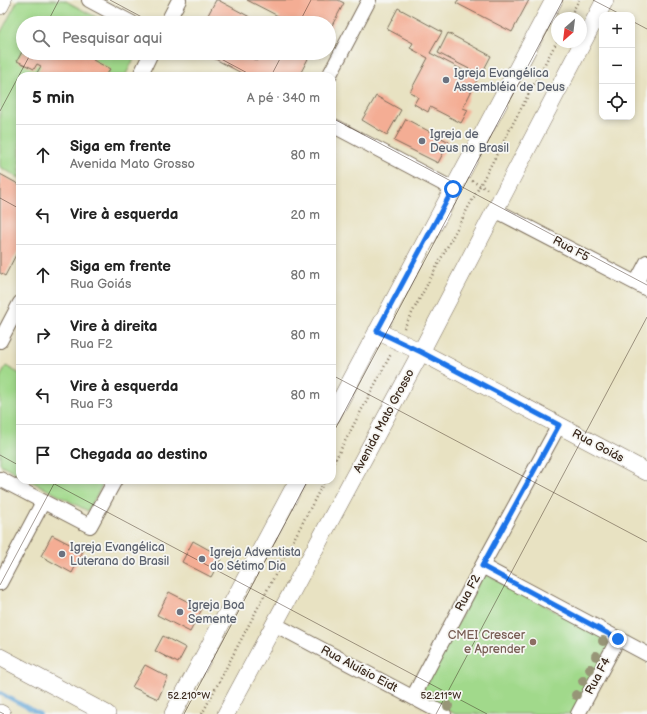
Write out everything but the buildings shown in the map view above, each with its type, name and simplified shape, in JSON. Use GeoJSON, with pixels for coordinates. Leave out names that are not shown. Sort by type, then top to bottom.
{"type":"FeatureCollection","features":[{"type":"Feature","properties":{"kind":"street"},"geometry":{"type":"LineString","coordinates":[[0,6],[3,0]]}},
{"type":"Feature","properties":{"kind":"street"},"geometry":{"type":"LineString","coordinates":[[89,0],[119,16]]}},
{"type":"Feature","properties":{"kind":"street"},"geometry":{"type":"LineString","coordinates":[[171,16],[179,0]]}},
{"type":"Feature","properties":{"kind":"street"},"geometry":{"type":"LineString","coordinates":[[331,72],[369,0]]}},
{"type":"Feature","properties":{"kind":"street"},"geometry":{"type":"LineString","coordinates":[[336,408],[554,0]]}},
{"type":"Feature","properties":{"kind":"street","name":"Avenida Mato Grosso"},"geometry":{"type":"LineString","coordinates":[[226,714],[421,352],[605,0]]}},
{"type":"Feature","properties":{"kind":"street"},"geometry":{"type":"LineString","coordinates":[[142,72],[148,60]]}},
{"type":"Feature","properties":{"kind":"street"},"geometry":{"type":"LineString","coordinates":[[336,127],[456,182]]}},
{"type":"Feature","properties":{"kind":"street","name":"Rua F5"},"geometry":{"type":"LineString","coordinates":[[499,203],[642,286]]}},
{"type":"Feature","properties":{"kind":"street"},"geometry":{"type":"LineString","coordinates":[[642,286],[647,262]]}},
{"type":"Feature","properties":{"kind":"street"},"geometry":{"type":"LineString","coordinates":[[0,341],[16,311]]}},
{"type":"Feature","properties":{"kind":"street","name":"Rua Goiás"},"geometry":{"type":"LineString","coordinates":[[377,331],[421,352],[647,472]]}},
{"type":"Feature","properties":{"kind":"street","name":"Rua F2"},"geometry":{"type":"LineString","coordinates":[[413,698],[482,566],[559,425]]}},
{"type":"Feature","properties":{"kind":"street"},"geometry":{"type":"LineString","coordinates":[[0,479],[90,526],[113,484]]}},
{"type":"Feature","properties":{"kind":"street"},"geometry":{"type":"LineString","coordinates":[[173,714],[296,484]]}},
{"type":"Feature","properties":{"kind":"street"},"geometry":{"type":"LineString","coordinates":[[0,584],[43,502]]}},
{"type":"Feature","properties":{"kind":"street"},"geometry":{"type":"LineString","coordinates":[[482,566],[647,654]]}},
{"type":"Feature","properties":{"kind":"street","name":"Rua Aluísio Eidt"},"geometry":{"type":"LineString","coordinates":[[274,624],[444,714]]}},
{"type":"Feature","properties":{"kind":"street","name":"Rua F4"},"geometry":{"type":"LineString","coordinates":[[578,714],[618,639]]}},
{"type":"Feature","properties":{"kind":"street"},"geometry":{"type":"LineString","coordinates":[[0,657],[107,714]]}},
{"type":"Feature","properties":{"kind":"path"},"geometry":{"type":"LineString","coordinates":[[572,12],[579,0]]}},
{"type":"Feature","properties":{"kind":"path"},"geometry":{"type":"LineString","coordinates":[[336,458],[553,48]]}},
{"type":"Feature","properties":{"kind":"path"},"geometry":{"type":"LineString","coordinates":[[456,182],[480,185],[499,203]]}},
{"type":"Feature","properties":{"kind":"path"},"geometry":{"type":"LineString","coordinates":[[202,714],[323,484]]}},
{"type":"Feature","properties":{"kind":"green space"},"geometry":{"type":"Polygon","coordinates":[[[18,0],[64,0],[94,16],[16,16],[16,60],[133,60],[127,72],[16,72],[16,176],[0,167],[0,34],[18,0]]]}},
{"type":"Feature","properties":{"kind":"green space"},"geometry":{"type":"Polygon","coordinates":[[[6,366],[16,372],[16,473],[0,464],[0,378],[6,366]]]}},
{"type":"Feature","properties":{"kind":"green space"},"geometry":{"type":"Polygon","coordinates":[[[37,484],[103,484],[88,511],[37,484]]]}},
{"type":"Feature","properties":{"kind":"green space"},"geometry":{"type":"Polygon","coordinates":[[[484,573],[611,641],[572,714],[455,714],[420,695],[484,573]]]}},
{"type":"Feature","properties":{"kind":"waterway"},"geometry":{"type":"LineString","coordinates":[[0,693],[40,714]]}},
{"type":"Feature","properties":{"kind":"place","name":"Igreja Evangélica Assembléia de Deus"},"geometry":{"type":"Point","coordinates":[446,80]}},
{"type":"Feature","properties":{"kind":"place","name":"Igreja de Deus no Brasil"},"geometry":{"type":"Point","coordinates":[422,141]}},
{"type":"Feature","properties":{"kind":"place","name":"Igreja Evangélica Luterana do Brasil"},"geometry":{"type":"Point","coordinates":[62,554]}},
{"type":"Feature","properties":{"kind":"place","name":"Igreja Adventista do Sétimo Dia"},"geometry":{"type":"Point","coordinates":[202,559]}},
{"type":"Feature","properties":{"kind":"place","name":"Igreja Boa Semente"},"geometry":{"type":"Point","coordinates":[180,612]}},
{"type":"Feature","properties":{"kind":"place","name":"CMEI Crescer e Aprender"},"geometry":{"type":"Point","coordinates":[533,642]}},
{"type":"Feature","properties":{"kind":"route"},"geometry":{"type":"LineString","coordinates":[[453,189],[377,331],[421,352],[559,425],[482,566],[618,639]]}}]}
